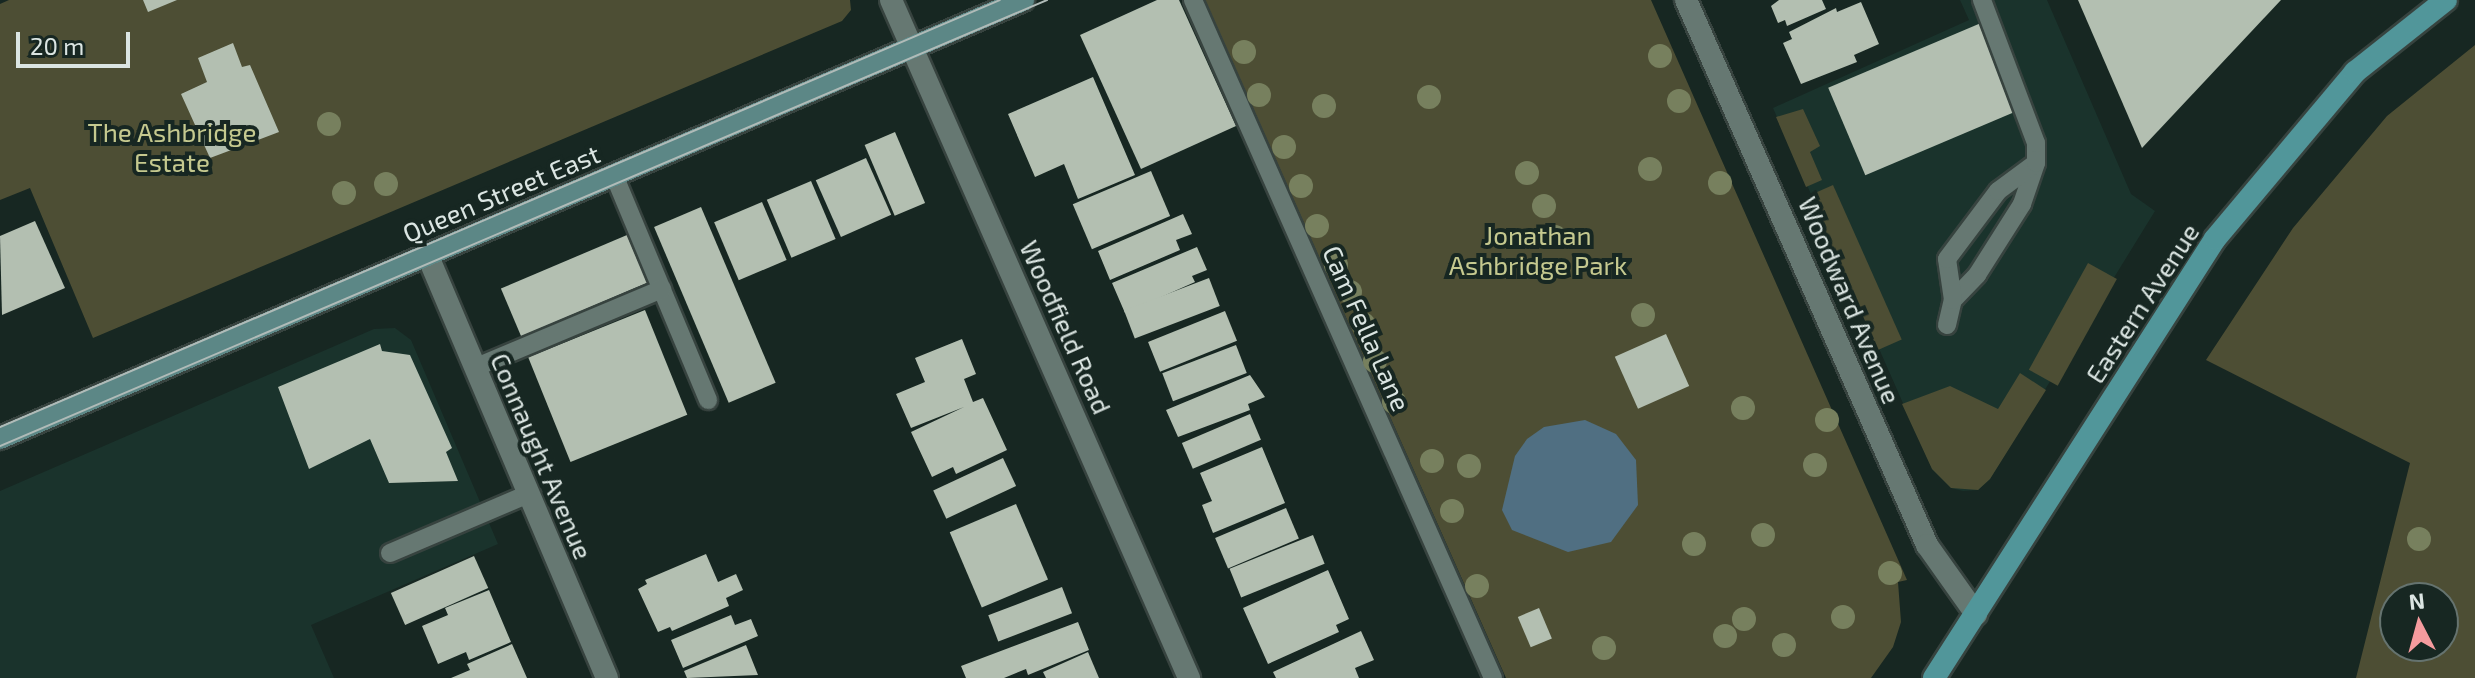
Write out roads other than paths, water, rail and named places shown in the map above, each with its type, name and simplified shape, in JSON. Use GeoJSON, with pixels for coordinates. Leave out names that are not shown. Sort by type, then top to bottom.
{"type":"FeatureCollection","features":[{"type":"Feature","properties":{"kind":"main road","name":"Queen Street East"},"geometry":{"type":"LineString","coordinates":[[0,438],[1023,0]]}},
{"type":"Feature","properties":{"kind":"main road","name":"Eastern Avenue"},"geometry":{"type":"LineString","coordinates":[[1934,678],[2215,239],[2355,72],[2446,0]]}},
{"type":"Feature","properties":{"kind":"street","name":"Woodfield Road"},"geometry":{"type":"LineString","coordinates":[[891,0],[1189,678]]}},
{"type":"Feature","properties":{"kind":"street","name":"Woodward Avenue"},"geometry":{"type":"LineString","coordinates":[[1686,0],[1927,545],[1976,614]]}},
{"type":"Feature","properties":{"kind":"street","name":"Connaught Avenue"},"geometry":{"type":"LineString","coordinates":[[427,254],[607,678]]}},
{"type":"Feature","properties":{"kind":"lane","name":"Cam Fella Lane"},"geometry":{"type":"LineString","coordinates":[[1193,0],[1493,678]]}},
{"type":"Feature","properties":{"kind":"lane"},"geometry":{"type":"LineString","coordinates":[[1953,300],[1977,275],[2022,204],[2036,163],[2036,143],[1982,0]]}},
{"type":"Feature","properties":{"kind":"lane"},"geometry":{"type":"LineString","coordinates":[[1947,325],[1953,300],[1947,259],[1998,191],[2036,163]]}},
{"type":"Feature","properties":{"kind":"lane"},"geometry":{"type":"LineString","coordinates":[[614,175],[708,400]]}},
{"type":"Feature","properties":{"kind":"lane"},"geometry":{"type":"LineString","coordinates":[[474,368],[662,289]]}},
{"type":"Feature","properties":{"kind":"lane"},"geometry":{"type":"LineString","coordinates":[[390,553],[528,494]]}},
{"type":"Feature","properties":{"kind":"water"},"geometry":{"type":"Polygon","coordinates":[[[1585,420],[1616,434],[1636,460],[1638,505],[1611,542],[1568,552],[1512,530],[1502,510],[1515,456],[1527,439],[1544,427],[1585,420]]]}},
{"type":"Feature","properties":{"kind":"tram line"},"geometry":{"type":"LineString","coordinates":[[0,427],[1000,0]]}},
{"type":"Feature","properties":{"kind":"tram line"},"geometry":{"type":"LineString","coordinates":[[0,446],[1047,0]]}},
{"type":"Feature","properties":{"kind":"park label","name":"The Ashbridge Estate"},"geometry":{"type":"Point","coordinates":[172,147]}},
{"type":"Feature","properties":{"kind":"park label","name":"Jonathan Ashbridge Park"},"geometry":{"type":"Point","coordinates":[1538,250]}}]}
